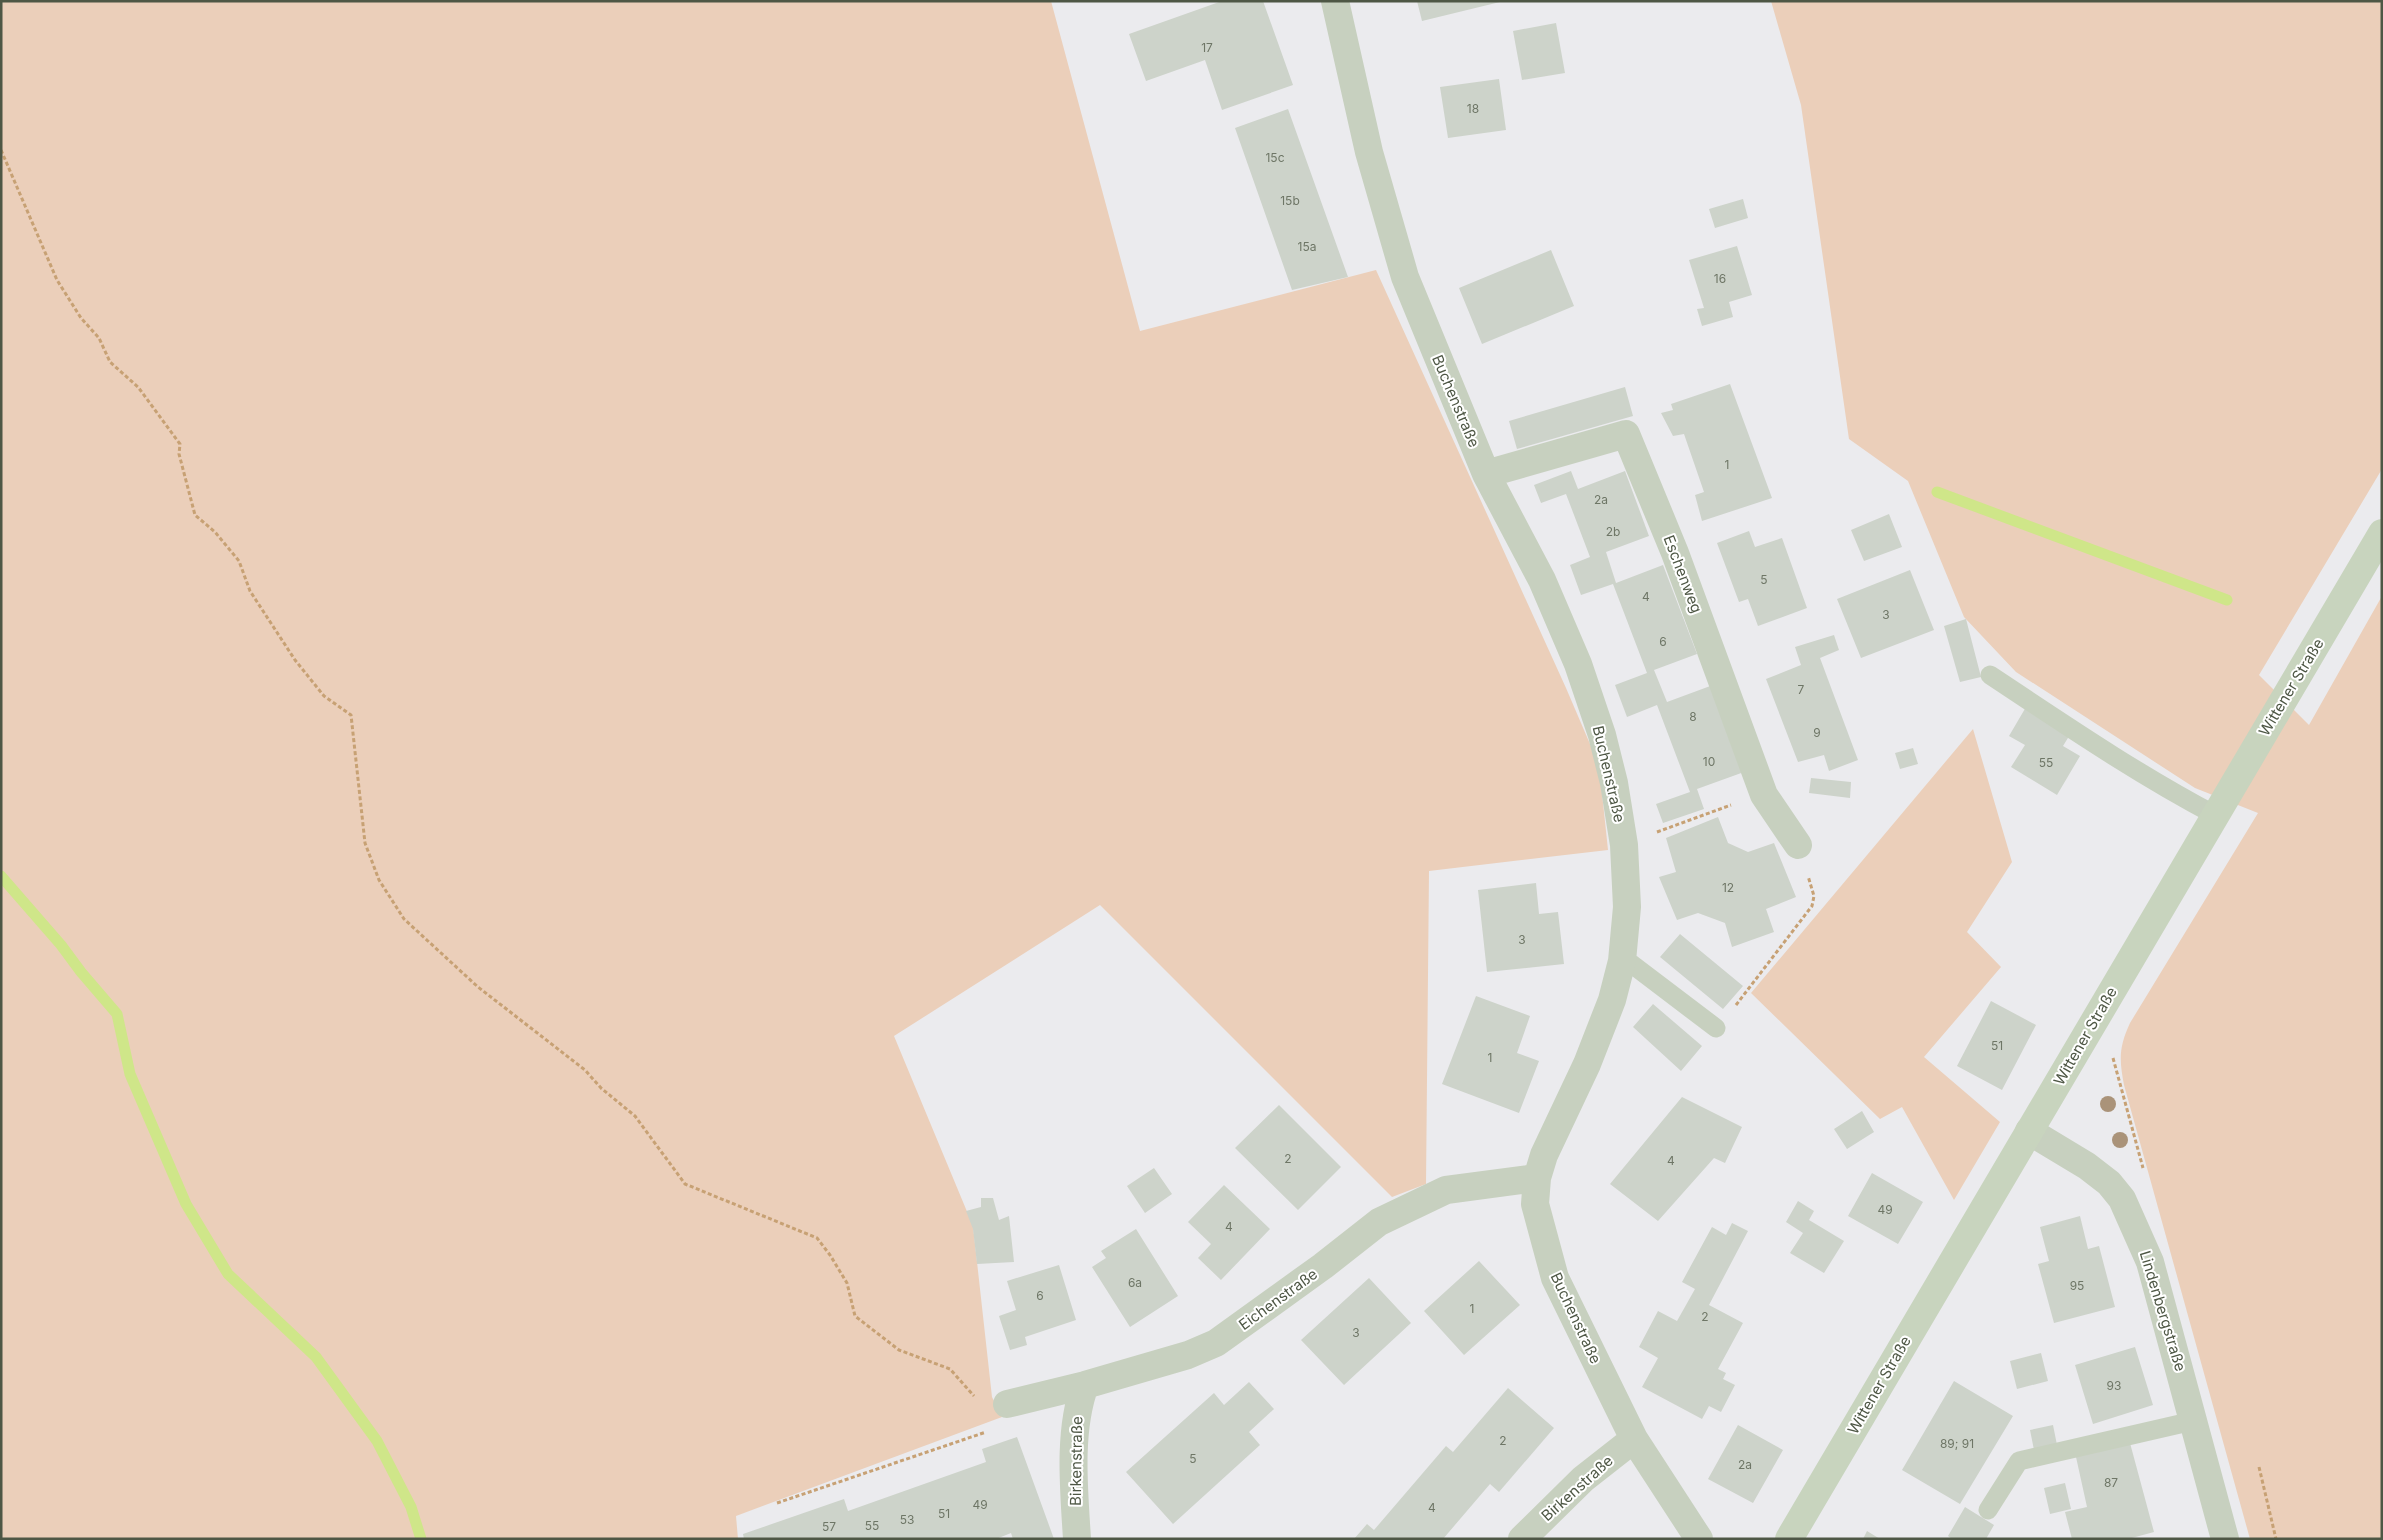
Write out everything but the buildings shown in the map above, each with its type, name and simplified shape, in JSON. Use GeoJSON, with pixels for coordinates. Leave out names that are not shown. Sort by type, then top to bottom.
{"type":"FeatureCollection","features":[{"type":"Feature","properties":{"kind":"main road","name":"Wittener Straße"},"geometry":{"type":"LineString","coordinates":[[1789,1539],[2382,533]]}},
{"type":"Feature","properties":{"kind":"street","name":"Buchenstraße"},"geometry":{"type":"LineString","coordinates":[[1335,1],[1369,152],[1405,277],[1486,474],[1542,580],[1578,664],[1602,735],[1614,783],[1624,845],[1627,907],[1622,961],[1612,1000],[1587,1064],[1544,1155],[1537,1178],[1535,1204],[1555,1278],[1634,1439],[1699,1539]]}},
{"type":"Feature","properties":{"kind":"street","name":"Eschenweg"},"geometry":{"type":"LineString","coordinates":[[1486,474],[1626,434],[1675,553],[1764,794],[1798,845]]}},
{"type":"Feature","properties":{"kind":"street","name":"Lindenbergstraße"},"geometry":{"type":"LineString","coordinates":[[2029,1132],[2087,1166],[2109,1183],[2122,1199],[2150,1262],[2225,1539]]}},
{"type":"Feature","properties":{"kind":"street","name":"Eichenstraße"},"geometry":{"type":"LineString","coordinates":[[1015,1402],[1085,1385],[1188,1355],[1216,1343],[1323,1266],[1379,1222],[1446,1190],[1537,1178]]}},
{"type":"Feature","properties":{"kind":"street","name":"Birkenstraße"},"geometry":{"type":"LineString","coordinates":[[1077,1539],[1074,1475],[1078,1405],[1085,1385]]}},
{"type":"Feature","properties":{"kind":"street","name":"Birkenstraße"},"geometry":{"type":"LineString","coordinates":[[1522,1539],[1583,1479],[1634,1439]]}},
{"type":"Feature","properties":{"kind":"lane"},"geometry":{"type":"LineString","coordinates":[[1990,675],[2094,744],[2180,796],[2215,814]]}},
{"type":"Feature","properties":{"kind":"lane"},"geometry":{"type":"LineString","coordinates":[[1622,961],[1633,965],[1716,1028]]}},
{"type":"Feature","properties":{"kind":"lane"},"geometry":{"type":"LineString","coordinates":[[1988,1510],[2019,1461],[2193,1421]]}},
{"type":"Feature","properties":{"kind":"path"},"geometry":{"type":"LineString","coordinates":[[1,150],[57,280],[81,318],[99,338],[110,362],[138,387],[180,444],[179,454],[194,515],[215,532],[239,561],[250,591],[296,660],[324,696],[351,715],[365,843],[379,880],[404,919],[478,987],[585,1070],[601,1088],[635,1116],[685,1184],[817,1238],[830,1254],[847,1283],[855,1316],[883,1340],[899,1350],[950,1369],[976,1398],[1015,1402]]}},
{"type":"Feature","properties":{"kind":"path"},"geometry":{"type":"LineString","coordinates":[[1655,833],[1764,794]]}},
{"type":"Feature","properties":{"kind":"path"},"geometry":{"type":"LineString","coordinates":[[1716,1028],[1750,989],[1812,906],[1813,890],[1798,845]]}},
{"type":"Feature","properties":{"kind":"path"},"geometry":{"type":"LineString","coordinates":[[2112,1052],[2126,1113],[2147,1183],[2122,1199]]}},
{"type":"Feature","properties":{"kind":"path"},"geometry":{"type":"LineString","coordinates":[[777,1502],[992,1430]]}},
{"type":"Feature","properties":{"kind":"path"},"geometry":{"type":"LineString","coordinates":[[2259,1467],[2276,1539]]}},
{"type":"Feature","properties":{"kind":"shaded area"},"geometry":{"type":"Polygon","coordinates":[[[1,1],[1051,1],[1140,331],[1376,270],[1566,688],[1599,765],[1608,850],[1429,871],[1426,1184],[1392,1197],[1100,905],[894,1036],[973,1226],[992,1397],[1002,1417],[736,1516],[738,1539],[1,1539],[1,1]]]}},
{"type":"Feature","properties":{"kind":"shaded area"},"geometry":{"type":"Polygon","coordinates":[[[1771,1],[2382,1],[2382,469],[2259,675],[2309,725],[2382,596],[2382,1539],[2250,1539],[2122,1076],[2122,1046],[2130,1023],[2258,813],[2195,788],[2016,672],[1964,617],[1908,481],[1849,439],[1801,105],[1771,1]]]}},
{"type":"Feature","properties":{"kind":"shaded area"},"geometry":{"type":"Polygon","coordinates":[[[1973,729],[2012,862],[1967,932],[2001,967],[1924,1057],[2000,1122],[1954,1200],[1902,1107],[1880,1119],[1751,993],[1973,729]]]}},
{"type":"Feature","properties":{"kind":"waterway"},"geometry":{"type":"LineString","coordinates":[[1937,492],[2227,600]]}},
{"type":"Feature","properties":{"kind":"waterway"},"geometry":{"type":"LineString","coordinates":[[1,876],[61,945],[117,1014],[130,1074],[186,1204],[228,1274],[316,1357],[377,1441],[411,1507],[421,1539]]}}]}
